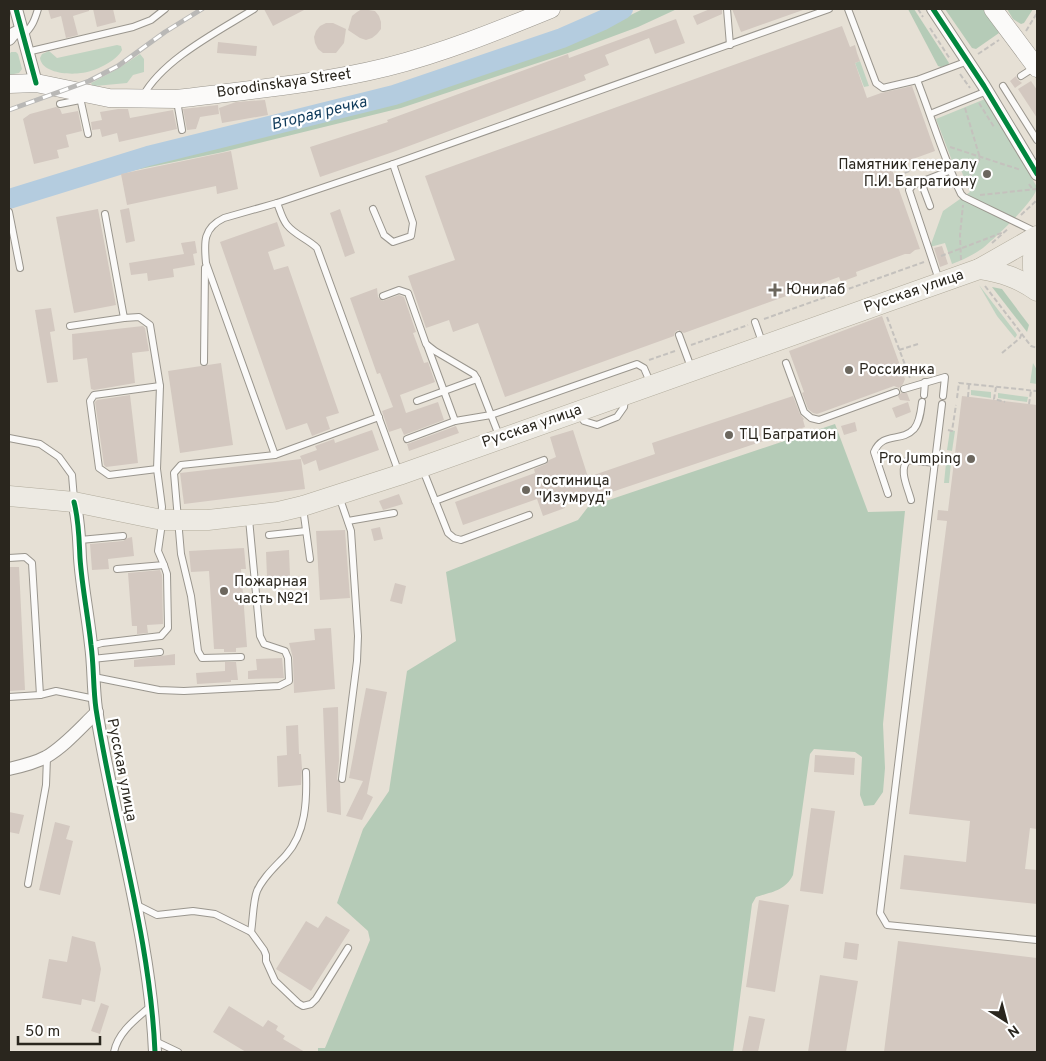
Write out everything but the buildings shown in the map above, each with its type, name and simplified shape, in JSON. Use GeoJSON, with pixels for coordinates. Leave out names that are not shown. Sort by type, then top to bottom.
{"type":"FeatureCollection","features":[{"type":"Feature","properties":{"kind":"main road","name":"Borodinskaya Street"},"geometry":{"type":"LineString","coordinates":[[9,84],[36,83],[79,96],[142,100],[177,99],[292,85],[388,67],[453,47],[551,9]]}},
{"type":"Feature","properties":{"kind":"main road"},"geometry":{"type":"LineString","coordinates":[[993,9],[1036,67]]}},
{"type":"Feature","properties":{"kind":"main road"},"geometry":{"type":"LineString","coordinates":[[1037,238],[1034,246],[1032,267],[1037,284]]}},
{"type":"Feature","properties":{"kind":"main road","name":"Русская улица"},"geometry":{"type":"LineString","coordinates":[[9,496],[74,502],[167,520],[249,516],[303,506],[422,467],[976,270],[1037,238]]}},
{"type":"Feature","properties":{"kind":"main road","name":"Русская улица"},"geometry":{"type":"LineString","coordinates":[[976,270],[1001,272],[1022,280],[1037,291]]}},
{"type":"Feature","properties":{"kind":"street"},"geometry":{"type":"LineString","coordinates":[[16,9],[36,83]]}},
{"type":"Feature","properties":{"kind":"street"},"geometry":{"type":"LineString","coordinates":[[933,9],[987,91],[1037,174]]}},
{"type":"Feature","properties":{"kind":"street"},"geometry":{"type":"LineString","coordinates":[[9,38],[13,34],[22,33]]}},
{"type":"Feature","properties":{"kind":"street","name":"Русская улица"},"geometry":{"type":"LineString","coordinates":[[74,502],[92,652],[95,699],[129,874],[137,905],[155,1046]]}},
{"type":"Feature","properties":{"kind":"street"},"geometry":{"type":"LineString","coordinates":[[9,769],[31,764],[47,756],[97,712]]}},
{"type":"Feature","properties":{"kind":"lane"},"geometry":{"type":"LineString","coordinates":[[22,33],[28,31],[38,9]]}},
{"type":"Feature","properties":{"kind":"lane"},"geometry":{"type":"LineString","coordinates":[[27,52],[133,27],[151,20],[165,9]]}},
{"type":"Feature","properties":{"kind":"lane"},"geometry":{"type":"LineString","coordinates":[[142,100],[147,89],[184,53],[254,9]]}},
{"type":"Feature","properties":{"kind":"lane"},"geometry":{"type":"LineString","coordinates":[[727,9],[730,45]]}},
{"type":"Feature","properties":{"kind":"lane"},"geometry":{"type":"LineString","coordinates":[[204,362],[206,263],[204,243],[210,228],[215,222],[393,164],[829,9]]}},
{"type":"Feature","properties":{"kind":"lane"},"geometry":{"type":"LineString","coordinates":[[848,9],[876,83],[883,88],[916,80],[968,61]]}},
{"type":"Feature","properties":{"kind":"lane"},"geometry":{"type":"LineString","coordinates":[[1021,76],[1036,67]]}},
{"type":"Feature","properties":{"kind":"lane"},"geometry":{"type":"LineString","coordinates":[[916,80],[950,171],[962,195],[1037,232]]}},
{"type":"Feature","properties":{"kind":"lane"},"geometry":{"type":"LineString","coordinates":[[1003,86],[1037,140]]}},
{"type":"Feature","properties":{"kind":"lane"},"geometry":{"type":"LineString","coordinates":[[930,114],[987,91]]}},
{"type":"Feature","properties":{"kind":"lane"},"geometry":{"type":"LineString","coordinates":[[60,104],[79,96],[88,134]]}},
{"type":"Feature","properties":{"kind":"lane"},"geometry":{"type":"LineString","coordinates":[[177,99],[182,130]]}},
{"type":"Feature","properties":{"kind":"lane"},"geometry":{"type":"LineString","coordinates":[[373,208],[384,235],[393,242],[410,236],[413,223],[393,164]]}},
{"type":"Feature","properties":{"kind":"lane"},"geometry":{"type":"LineString","coordinates":[[940,283],[909,190],[913,185],[950,171]]}},
{"type":"Feature","properties":{"kind":"lane"},"geometry":{"type":"LineString","coordinates":[[921,182],[930,206]]}},
{"type":"Feature","properties":{"kind":"lane"},"geometry":{"type":"LineString","coordinates":[[277,203],[285,224],[317,248],[399,474]]}},
{"type":"Feature","properties":{"kind":"lane"},"geometry":{"type":"LineString","coordinates":[[9,212],[20,268]]}},
{"type":"Feature","properties":{"kind":"lane"},"geometry":{"type":"LineString","coordinates":[[106,214],[124,318]]}},
{"type":"Feature","properties":{"kind":"lane"},"geometry":{"type":"LineString","coordinates":[[206,263],[275,455]]}},
{"type":"Feature","properties":{"kind":"lane"},"geometry":{"type":"LineString","coordinates":[[383,296],[399,290],[408,293],[455,421]]}},
{"type":"Feature","properties":{"kind":"lane"},"geometry":{"type":"LineString","coordinates":[[70,326],[139,317],[150,325],[160,386],[157,469],[162,507],[181,554],[191,596],[198,651],[202,658],[241,657]]}},
{"type":"Feature","properties":{"kind":"lane"},"geometry":{"type":"LineString","coordinates":[[755,322],[764,346]]}},
{"type":"Feature","properties":{"kind":"lane"},"geometry":{"type":"LineString","coordinates":[[680,335],[692,371]]}},
{"type":"Feature","properties":{"kind":"lane"},"geometry":{"type":"LineString","coordinates":[[426,344],[474,374],[500,439]]}},
{"type":"Feature","properties":{"kind":"lane"},"geometry":{"type":"LineString","coordinates":[[786,363],[804,412],[811,418],[819,420],[900,390],[944,377],[942,396]]}},
{"type":"Feature","properties":{"kind":"lane"},"geometry":{"type":"LineString","coordinates":[[407,439],[455,421],[491,415],[637,364],[644,368],[651,386]]}},
{"type":"Feature","properties":{"kind":"lane"},"geometry":{"type":"LineString","coordinates":[[417,401],[477,379]]}},
{"type":"Feature","properties":{"kind":"lane"},"geometry":{"type":"LineString","coordinates":[[888,494],[874,452],[878,444],[884,439],[905,435],[914,428],[918,421],[926,382]]}},
{"type":"Feature","properties":{"kind":"lane"},"geometry":{"type":"LineString","coordinates":[[157,469],[109,475],[99,468],[90,401],[94,395],[160,386]]}},
{"type":"Feature","properties":{"kind":"lane"},"geometry":{"type":"LineString","coordinates":[[942,404],[880,913],[888,925],[1037,940]]}},
{"type":"Feature","properties":{"kind":"lane"},"geometry":{"type":"LineString","coordinates":[[92,652],[102,643],[161,636],[168,628],[167,574],[158,550],[167,520],[174,473],[181,465],[275,455],[379,417]]}},
{"type":"Feature","properties":{"kind":"lane"},"geometry":{"type":"LineString","coordinates":[[9,438],[40,444],[59,458],[72,474],[74,502]]}},
{"type":"Feature","properties":{"kind":"lane"},"geometry":{"type":"LineString","coordinates":[[435,501],[544,460]]}},
{"type":"Feature","properties":{"kind":"lane"},"geometry":{"type":"LineString","coordinates":[[911,500],[903,470],[904,464],[908,460],[935,463]]}},
{"type":"Feature","properties":{"kind":"lane"},"geometry":{"type":"LineString","coordinates":[[422,467],[448,533],[454,538],[462,540],[529,515]]}},
{"type":"Feature","properties":{"kind":"lane"},"geometry":{"type":"LineString","coordinates":[[338,495],[351,531],[358,636],[357,661],[342,779]]}},
{"type":"Feature","properties":{"kind":"lane"},"geometry":{"type":"LineString","coordinates":[[303,506],[310,558]]}},
{"type":"Feature","properties":{"kind":"lane"},"geometry":{"type":"LineString","coordinates":[[348,521],[394,513]]}},
{"type":"Feature","properties":{"kind":"lane"},"geometry":{"type":"LineString","coordinates":[[94,677],[159,690],[184,691],[279,686],[289,681],[288,658],[285,652],[264,644],[260,636],[249,516]]}},
{"type":"Feature","properties":{"kind":"lane"},"geometry":{"type":"LineString","coordinates":[[270,535],[306,531]]}},
{"type":"Feature","properties":{"kind":"lane"},"geometry":{"type":"LineString","coordinates":[[80,540],[123,536]]}},
{"type":"Feature","properties":{"kind":"lane"},"geometry":{"type":"LineString","coordinates":[[9,558],[25,557],[32,563],[40,695]]}},
{"type":"Feature","properties":{"kind":"lane"},"geometry":{"type":"LineString","coordinates":[[117,569],[164,565]]}},
{"type":"Feature","properties":{"kind":"lane"},"geometry":{"type":"LineString","coordinates":[[92,652],[160,652]]}},
{"type":"Feature","properties":{"kind":"lane"},"geometry":{"type":"LineString","coordinates":[[9,697],[40,695],[56,691],[95,699]]}},
{"type":"Feature","properties":{"kind":"lane"},"geometry":{"type":"LineString","coordinates":[[28,884],[46,786],[47,756]]}},
{"type":"Feature","properties":{"kind":"lane"},"geometry":{"type":"LineString","coordinates":[[251,932],[257,891],[272,868],[295,842],[307,798],[306,772]]}},
{"type":"Feature","properties":{"kind":"lane"},"geometry":{"type":"LineString","coordinates":[[137,905],[158,915],[193,911],[215,914],[251,932],[264,950],[274,981],[298,1003],[304,1006],[316,999],[348,948]]}},
{"type":"Feature","properties":{"kind":"lane"},"geometry":{"type":"LineString","coordinates":[[114,1052],[116,1043],[122,1034],[151,1006]]}},
{"type":"Feature","properties":{"kind":"lane"},"geometry":{"type":"LineString","coordinates":[[155,1046],[178,1052]]}},
{"type":"Feature","properties":{"kind":"path"},"geometry":{"type":"LineString","coordinates":[[1022,37],[1037,13]]}},
{"type":"Feature","properties":{"kind":"path"},"geometry":{"type":"LineString","coordinates":[[982,52],[998,41]]}},
{"type":"Feature","properties":{"kind":"path"},"geometry":{"type":"LineString","coordinates":[[963,101],[980,158],[962,195],[961,263],[976,270],[1031,346],[1037,348]]}},
{"type":"Feature","properties":{"kind":"path"},"geometry":{"type":"LineString","coordinates":[[941,144],[1021,170]]}},
{"type":"Feature","properties":{"kind":"path"},"geometry":{"type":"LineString","coordinates":[[904,187],[900,178],[902,174],[938,160],[941,156]]}},
{"type":"Feature","properties":{"kind":"path"},"geometry":{"type":"LineString","coordinates":[[962,195],[1037,189]]}},
{"type":"Feature","properties":{"kind":"path"},"geometry":{"type":"LineString","coordinates":[[989,245],[1037,200]]}},
{"type":"Feature","properties":{"kind":"path"},"geometry":{"type":"LineString","coordinates":[[637,364],[1004,232]]}},
{"type":"Feature","properties":{"kind":"path"},"geometry":{"type":"LineString","coordinates":[[885,312],[908,375]]}},
{"type":"Feature","properties":{"kind":"path"},"geometry":{"type":"LineString","coordinates":[[1002,353],[1020,338],[1022,334]]}},
{"type":"Feature","properties":{"kind":"path"},"geometry":{"type":"LineString","coordinates":[[899,350],[918,344]]}},
{"type":"Feature","properties":{"kind":"path"},"geometry":{"type":"LineString","coordinates":[[957,398],[959,383],[1037,391]]}},
{"type":"Feature","properties":{"kind":"path"},"geometry":{"type":"LineString","coordinates":[[968,397],[969,384]]}},
{"type":"Feature","properties":{"kind":"path"},"geometry":{"type":"LineString","coordinates":[[996,387],[994,399],[1005,402]]}},
{"type":"Feature","properties":{"kind":"path"},"geometry":{"type":"LineString","coordinates":[[1029,404],[1031,391]]}},
{"type":"Feature","properties":{"kind":"path"},"geometry":{"type":"LineString","coordinates":[[939,429],[952,431],[956,405]]}},
{"type":"Feature","properties":{"kind":"green space"},"geometry":{"type":"Polygon","coordinates":[[[643,9],[677,9],[638,27],[568,53],[401,108],[223,152],[106,176],[108,171],[394,102],[566,43],[643,9]]]}},
{"type":"Feature","properties":{"kind":"green space"},"geometry":{"type":"Polygon","coordinates":[[[908,9],[914,9],[949,63],[948,65],[938,66],[908,9]]]}},
{"type":"Feature","properties":{"kind":"green space"},"geometry":{"type":"Polygon","coordinates":[[[945,9],[983,9],[999,33],[976,49],[972,48],[945,9]]]}},
{"type":"Feature","properties":{"kind":"green space"},"geometry":{"type":"Polygon","coordinates":[[[1007,9],[1033,9],[1024,23],[1021,24],[1013,19],[1007,9]]]}},
{"type":"Feature","properties":{"kind":"green space"},"geometry":{"type":"Polygon","coordinates":[[[117,45],[121,46],[122,50],[115,58],[98,68],[76,74],[51,70],[42,63],[40,58],[42,54],[49,51],[57,58],[117,45]]]}},
{"type":"Feature","properties":{"kind":"green space"},"geometry":{"type":"Polygon","coordinates":[[[11,52],[18,54],[22,69],[19,73],[9,75],[9,55],[11,52]]]}},
{"type":"Feature","properties":{"kind":"green space"},"geometry":{"type":"Polygon","coordinates":[[[140,54],[144,59],[144,72],[133,75],[127,83],[92,85],[91,83],[140,54]]]}},
{"type":"Feature","properties":{"kind":"green space"},"geometry":{"type":"Polygon","coordinates":[[[860,61],[869,86],[864,87],[855,63],[860,61]]]}},
{"type":"Feature","properties":{"kind":"green space"},"geometry":{"type":"Polygon","coordinates":[[[985,99],[1037,187],[1035,193],[1023,209],[983,248],[952,264],[945,243],[930,247],[943,211],[970,192],[961,170],[956,171],[936,119],[985,99]]]}},
{"type":"Feature","properties":{"kind":"green space"},"geometry":{"type":"Polygon","coordinates":[[[979,285],[1016,333],[1015,338],[997,316],[979,285]]]}},
{"type":"Feature","properties":{"kind":"green space"},"geometry":{"type":"Polygon","coordinates":[[[992,287],[1002,289],[1029,325],[1027,332],[992,287]]]}},
{"type":"Feature","properties":{"kind":"green space"},"geometry":{"type":"Polygon","coordinates":[[[1033,363],[1037,370],[1037,384],[1030,383],[1033,363]]]}},
{"type":"Feature","properties":{"kind":"green space"},"geometry":{"type":"Polygon","coordinates":[[[971,390],[991,392],[991,398],[971,395],[971,390]]]}},
{"type":"Feature","properties":{"kind":"green space"},"geometry":{"type":"Polygon","coordinates":[[[998,393],[1028,397],[1027,402],[998,398],[998,393]]]}},
{"type":"Feature","properties":{"kind":"green space"},"geometry":{"type":"Polygon","coordinates":[[[835,424],[868,512],[905,511],[883,724],[885,768],[883,792],[874,805],[864,806],[860,795],[862,757],[855,752],[814,749],[810,754],[793,875],[782,888],[756,897],[752,904],[733,1052],[318,1052],[318,1048],[325,1048],[370,940],[368,931],[337,903],[363,829],[389,791],[407,671],[456,641],[446,572],[578,520],[588,507],[835,424]]]}},
{"type":"Feature","properties":{"kind":"green space"},"geometry":{"type":"Polygon","coordinates":[[[950,430],[955,431],[952,451],[947,450],[950,430]]]}},
{"type":"Feature","properties":{"kind":"green space"},"geometry":{"type":"Polygon","coordinates":[[[946,463],[951,463],[949,483],[944,483],[946,463]]]}},
{"type":"Feature","properties":{"kind":"waterway","name":"Вторая речка"},"geometry":{"type":"LineString","coordinates":[[9,199],[148,156],[394,95],[562,38],[623,9]]}},
{"type":"Feature","properties":{"kind":"railway"},"geometry":{"type":"LineString","coordinates":[[9,110],[89,81],[118,66],[165,32],[202,9]]}},
{"type":"Feature","properties":{"kind":"cycle path"},"geometry":{"type":"LineString","coordinates":[[16,9],[36,83]]}},
{"type":"Feature","properties":{"kind":"cycle path"},"geometry":{"type":"LineString","coordinates":[[933,9],[984,86],[1037,174]]}},
{"type":"Feature","properties":{"kind":"cycle path"},"geometry":{"type":"LineString","coordinates":[[74,502],[92,653],[96,709],[103,752],[139,923],[152,1009],[155,1052]]}},
{"type":"Feature","properties":{"kind":"place","name":"Памятник генералу П.И. Багратиону"},"geometry":{"type":"Point","coordinates":[987,174]}},
{"type":"Feature","properties":{"kind":"place","name":"Юнилаб"},"geometry":{"type":"Point","coordinates":[775,290]}},
{"type":"Feature","properties":{"kind":"place","name":"Россиянка"},"geometry":{"type":"Point","coordinates":[849,370]}},
{"type":"Feature","properties":{"kind":"place","name":"ТЦ Багратион"},"geometry":{"type":"Point","coordinates":[729,435]}},
{"type":"Feature","properties":{"kind":"place","name":"ProJumping"},"geometry":{"type":"Point","coordinates":[971,459]}},
{"type":"Feature","properties":{"kind":"place","name":"гостиница \"Изумруд\""},"geometry":{"type":"Point","coordinates":[526,490]}},
{"type":"Feature","properties":{"kind":"place","name":"Пожарная часть №21"},"geometry":{"type":"Point","coordinates":[224,591]}}]}
